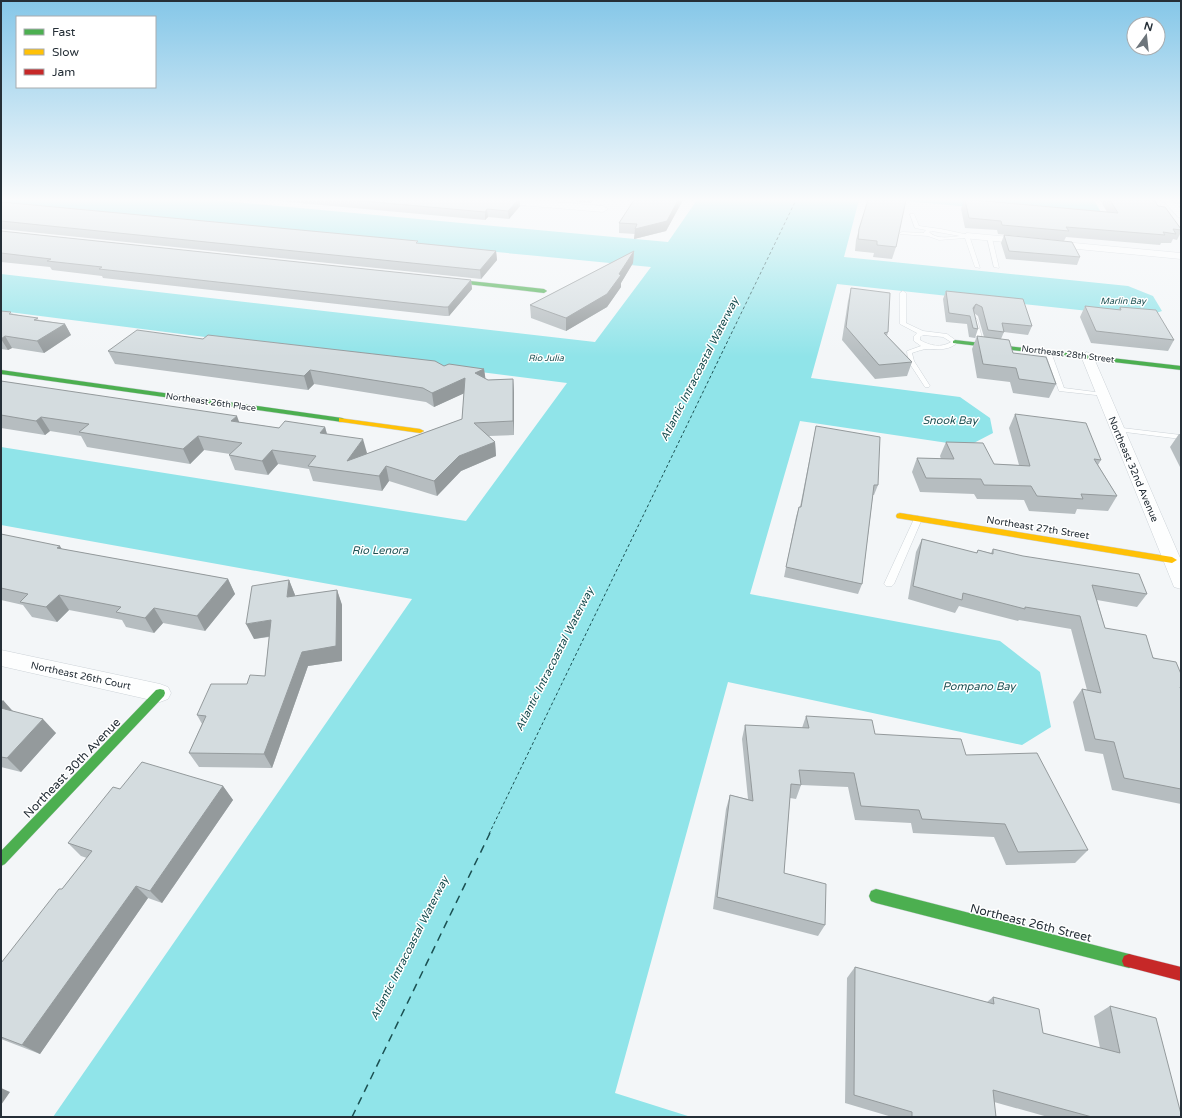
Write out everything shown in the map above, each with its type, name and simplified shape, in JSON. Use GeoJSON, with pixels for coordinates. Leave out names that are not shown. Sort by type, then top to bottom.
{"type":"FeatureCollection","features":[{"type":"Feature","properties":{"kind":"street"},"geometry":{"type":"LineString","coordinates":[[1140,252],[1181,256]]}},
{"type":"Feature","properties":{"kind":"street"},"geometry":{"type":"LineString","coordinates":[[434,279],[544,291]]}},
{"type":"Feature","properties":{"kind":"street","name":"Northeast 28th Street"},"geometry":{"type":"LineString","coordinates":[[955,342],[1181,368]]}},
{"type":"Feature","properties":{"kind":"street","name":"Northeast 32nd Avenue"},"geometry":{"type":"LineString","coordinates":[[1087,356],[1181,582]]}},
{"type":"Feature","properties":{"kind":"street","name":"Northeast 26th Place"},"geometry":{"type":"LineString","coordinates":[[1,372],[420,431]]}},
{"type":"Feature","properties":{"kind":"street","name":"Northeast 27th Street"},"geometry":{"type":"LineString","coordinates":[[900,516],[1172,560]]}},
{"type":"Feature","properties":{"kind":"street","name":"Northeast 26th Court"},"geometry":{"type":"LineString","coordinates":[[1,658],[160,693]]}},
{"type":"Feature","properties":{"kind":"street","name":"Northeast 30th Avenue"},"geometry":{"type":"LineString","coordinates":[[1,860],[160,693]]}},
{"type":"Feature","properties":{"kind":"street","name":"Northeast 26th Street"},"geometry":{"type":"LineString","coordinates":[[876,896],[1181,974]]}},
{"type":"Feature","properties":{"kind":"lane"},"geometry":{"type":"LineString","coordinates":[[973,252],[978,267]]}},
{"type":"Feature","properties":{"kind":"lane"},"geometry":{"type":"LineString","coordinates":[[993,252],[997,267]]}},
{"type":"Feature","properties":{"kind":"lane"},"geometry":{"type":"LineString","coordinates":[[903,293],[903,324],[922,333],[945,335],[955,342],[949,347],[927,347],[909,352],[911,361],[927,386]]}},
{"type":"Feature","properties":{"kind":"lane"},"geometry":{"type":"LineString","coordinates":[[974,316],[981,344]]}},
{"type":"Feature","properties":{"kind":"lane"},"geometry":{"type":"LineString","coordinates":[[922,333],[916,336],[917,341],[927,347]]}},
{"type":"Feature","properties":{"kind":"lane"},"geometry":{"type":"LineString","coordinates":[[1048,352],[1061,390],[1103,395]]}},
{"type":"Feature","properties":{"kind":"lane"},"geometry":{"type":"LineString","coordinates":[[1117,429],[1181,437]]}},
{"type":"Feature","properties":{"kind":"lane"},"geometry":{"type":"LineString","coordinates":[[889,584],[918,519]]}},
{"type":"Feature","properties":{"kind":"water"},"geometry":{"type":"Polygon","coordinates":[[[498,252],[845,252],[844,257],[1128,286],[1153,296],[1162,311],[1145,317],[837,284],[811,378],[960,397],[990,418],[993,433],[968,446],[800,421],[750,594],[1000,641],[1040,672],[1051,727],[1022,745],[728,682],[615,1093],[691,1117],[53,1117],[412,599],[1,525],[1,447],[466,521],[567,383],[1,311],[1,274],[595,342],[651,267],[498,252]]]}},
{"type":"Feature","properties":{"kind":"building"},"geometry":{"type":"Polygon","coordinates":[[[204,252],[471,280],[448,307],[444,307],[99,269],[102,267],[47,261],[51,259],[1,253],[204,252]]]}},
{"type":"Feature","properties":{"kind":"building"},"geometry":{"type":"Polygon","coordinates":[[[306,252],[495,252],[480,270],[306,252]]]}},
{"type":"Feature","properties":{"kind":"building"},"geometry":{"type":"Polygon","coordinates":[[[633,252],[619,274],[621,275],[607,294],[566,318],[530,305],[633,252]]]}},
{"type":"Feature","properties":{"kind":"building"},"geometry":{"type":"Polygon","coordinates":[[[1023,252],[1077,252],[1080,257],[1023,252]]]}},
{"type":"Feature","properties":{"kind":"building"},"geometry":{"type":"Polygon","coordinates":[[[851,288],[890,293],[888,332],[884,333],[912,362],[879,365],[846,327],[851,288]]]}},
{"type":"Feature","properties":{"kind":"building"},"geometry":{"type":"Polygon","coordinates":[[[946,291],[1023,299],[1032,326],[1002,323],[1004,332],[988,330],[982,307],[976,304],[973,308],[978,329],[973,328],[970,316],[949,313],[946,291]]]}},
{"type":"Feature","properties":{"kind":"building"},"geometry":{"type":"Polygon","coordinates":[[[1085,306],[1121,310],[1120,307],[1156,310],[1174,340],[1096,331],[1085,306]]]}},
{"type":"Feature","properties":{"kind":"building"},"geometry":{"type":"Polygon","coordinates":[[[1,311],[11,312],[9,314],[38,318],[34,320],[65,324],[37,341],[5,336],[1,339],[1,311]]]}},
{"type":"Feature","properties":{"kind":"building"},"geometry":{"type":"Polygon","coordinates":[[[137,330],[203,339],[208,335],[435,361],[444,366],[449,364],[484,369],[475,373],[488,380],[513,379],[513,421],[474,423],[495,442],[459,456],[434,481],[386,466],[379,476],[308,466],[316,456],[272,450],[262,461],[229,455],[242,443],[198,436],[183,449],[79,432],[89,424],[41,417],[36,421],[1,415],[1,381],[237,416],[231,421],[279,428],[285,421],[325,427],[320,433],[363,439],[347,461],[462,419],[465,378],[432,393],[423,388],[310,370],[304,376],[108,351],[137,330]]]}},
{"type":"Feature","properties":{"kind":"building"},"geometry":{"type":"Polygon","coordinates":[[[977,336],[1009,340],[1013,353],[1046,357],[1056,384],[1019,379],[1016,368],[983,364],[977,336]]]}},
{"type":"Feature","properties":{"kind":"building"},"geometry":{"type":"Polygon","coordinates":[[[1015,414],[1086,423],[1101,460],[1094,459],[1117,496],[1081,494],[1083,499],[1037,496],[1031,486],[984,485],[981,479],[926,478],[917,458],[954,459],[946,442],[983,443],[994,464],[1030,466],[1015,414]]]}},
{"type":"Feature","properties":{"kind":"building"},"geometry":{"type":"Polygon","coordinates":[[[816,426],[880,437],[878,485],[874,485],[862,584],[786,567],[799,507],[801,507],[816,426]]]}},
{"type":"Feature","properties":{"kind":"building"},"geometry":{"type":"Polygon","coordinates":[[[1,534],[60,546],[57,548],[228,579],[197,616],[154,608],[145,618],[116,612],[121,607],[59,595],[46,607],[20,602],[28,594],[1,588],[1,534]]]}},
{"type":"Feature","properties":{"kind":"building"},"geometry":{"type":"Polygon","coordinates":[[[922,539],[977,553],[978,550],[993,554],[993,549],[1023,556],[1139,574],[1147,594],[1092,585],[1105,628],[1146,635],[1153,658],[1176,662],[1181,674],[1181,789],[1124,778],[1114,742],[1095,739],[1082,689],[1101,693],[1080,616],[1025,607],[1025,609],[963,593],[962,600],[913,586],[922,539]]]}},
{"type":"Feature","properties":{"kind":"building"},"geometry":{"type":"Polygon","coordinates":[[[289,580],[287,597],[337,590],[336,646],[302,652],[264,754],[189,753],[206,716],[197,715],[211,684],[247,684],[250,675],[265,676],[271,620],[246,624],[252,586],[289,580]]]}},
{"type":"Feature","properties":{"kind":"building"},"geometry":{"type":"Polygon","coordinates":[[[1,708],[43,719],[7,758],[1,757],[1,708]]]}},
{"type":"Feature","properties":{"kind":"building"},"geometry":{"type":"Polygon","coordinates":[[[806,716],[872,720],[875,734],[961,739],[966,755],[1037,753],[1088,850],[1018,852],[1005,824],[922,819],[919,810],[861,806],[854,773],[799,770],[801,785],[791,784],[784,873],[826,884],[825,925],[717,897],[730,795],[753,801],[745,725],[809,728],[806,716]]]}},
{"type":"Feature","properties":{"kind":"building"},"geometry":{"type":"Polygon","coordinates":[[[142,762],[223,786],[150,891],[136,886],[22,1045],[1,1037],[1,963],[59,889],[62,889],[92,851],[68,843],[113,787],[120,789],[142,762]]]}},
{"type":"Feature","properties":{"kind":"building"},"geometry":{"type":"Polygon","coordinates":[[[855,967],[994,1004],[993,997],[1039,1009],[1043,1033],[1120,1053],[1110,1006],[1156,1018],[1181,1117],[1092,1117],[993,1090],[996,1117],[912,1117],[912,1112],[854,1095],[855,967]]]}},
{"type":"Feature","properties":{"kind":"ferry route"},"geometry":{"type":"LineString","coordinates":[[489,834],[771,252]]}},
{"type":"Feature","properties":{"kind":"ferry route"},"geometry":{"type":"LineString","coordinates":[[352,1117],[490,833]]}},
{"type":"Feature","properties":{"kind":"traffic: fast"},"geometry":{"type":"LineString","coordinates":[[442,280],[544,291]]}},
{"type":"Feature","properties":{"kind":"traffic: fast"},"geometry":{"type":"LineString","coordinates":[[955,342],[1181,368]]}},
{"type":"Feature","properties":{"kind":"traffic: fast"},"geometry":{"type":"LineString","coordinates":[[1,372],[342,420]]}},
{"type":"Feature","properties":{"kind":"traffic: fast"},"geometry":{"type":"LineString","coordinates":[[1,860],[160,693]]}},
{"type":"Feature","properties":{"kind":"traffic: fast"},"geometry":{"type":"LineString","coordinates":[[876,896],[1129,961]]}},
{"type":"Feature","properties":{"kind":"traffic: slow"},"geometry":{"type":"LineString","coordinates":[[342,420],[420,431]]}},
{"type":"Feature","properties":{"kind":"traffic: slow"},"geometry":{"type":"LineString","coordinates":[[900,516],[1172,560]]}},
{"type":"Feature","properties":{"kind":"traffic: jam"},"geometry":{"type":"LineString","coordinates":[[1129,961],[1181,974]]}},
{"type":"Feature","properties":{"kind":"water label","name":"Marlin Bay"},"geometry":{"type":"Point","coordinates":[1123,301]}},
{"type":"Feature","properties":{"kind":"water label","name":"Rio Julia"},"geometry":{"type":"Point","coordinates":[546,358]}},
{"type":"Feature","properties":{"kind":"water label","name":"Atlantic Intracoastal Waterway"},"geometry":{"type":"Point","coordinates":[699,369]}},
{"type":"Feature","properties":{"kind":"water label","name":"Snook Bay"},"geometry":{"type":"Point","coordinates":[950,420]}},
{"type":"Feature","properties":{"kind":"water label","name":"Rio Lenora"},"geometry":{"type":"Point","coordinates":[380,550]}},
{"type":"Feature","properties":{"kind":"water label","name":"Atlantic Intracoastal Waterway"},"geometry":{"type":"Point","coordinates":[554,659]}},
{"type":"Feature","properties":{"kind":"water label","name":"Pompano Bay"},"geometry":{"type":"Point","coordinates":[979,686]}},
{"type":"Feature","properties":{"kind":"water label","name":"Atlantic Intracoastal Waterway"},"geometry":{"type":"Point","coordinates":[409,948]}}]}
